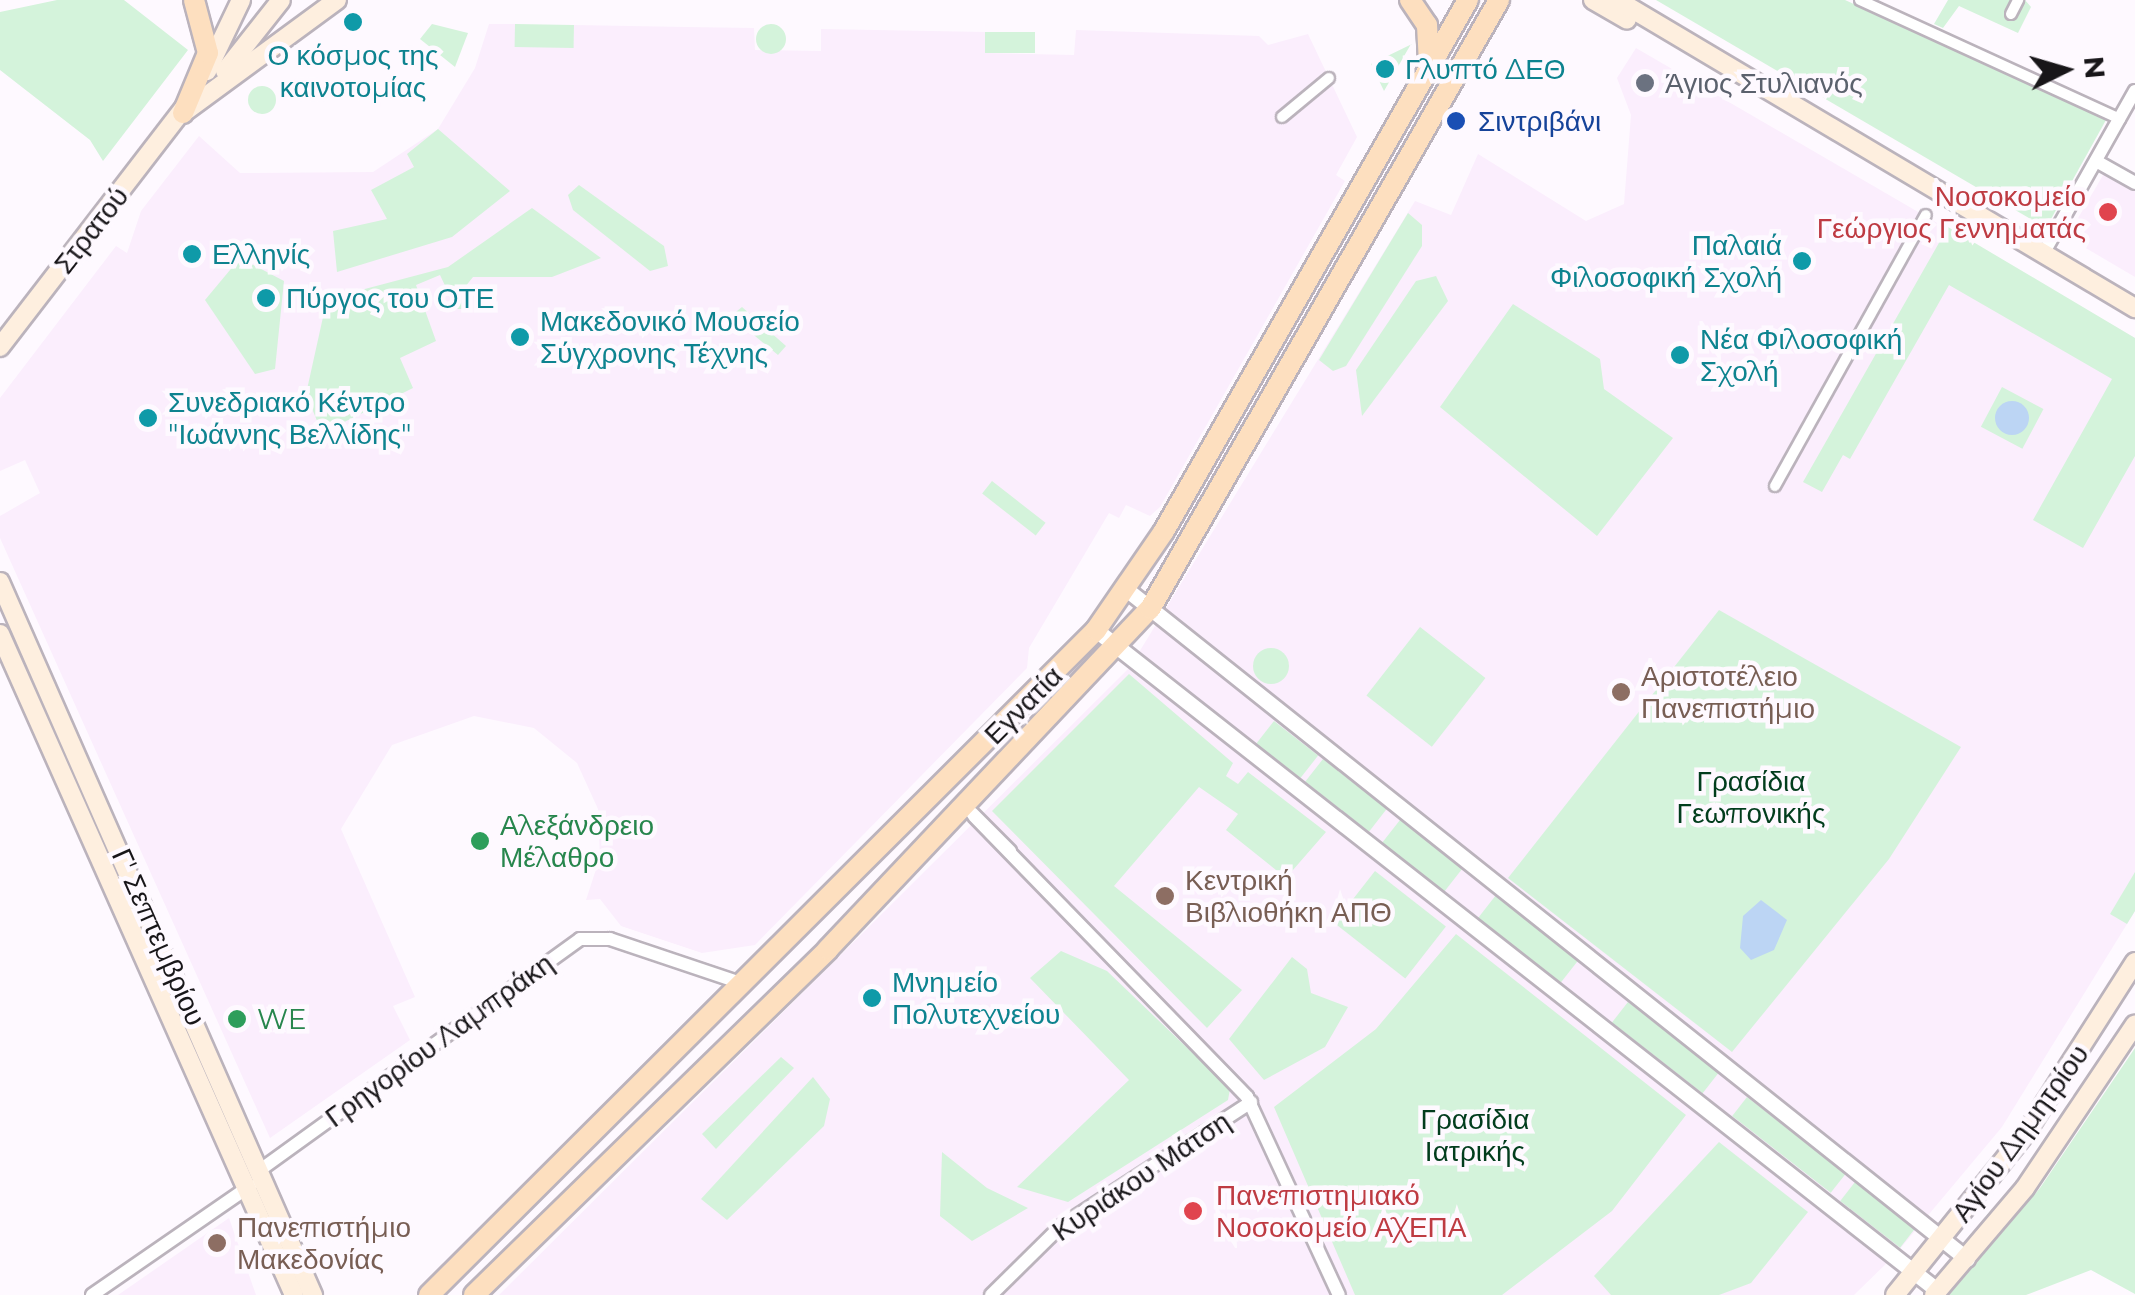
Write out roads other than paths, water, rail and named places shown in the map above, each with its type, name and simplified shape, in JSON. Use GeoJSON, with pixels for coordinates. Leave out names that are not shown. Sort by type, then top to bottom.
{"type":"FeatureCollection","features":[{"type":"Feature","properties":{"kind":"main road"},"geometry":{"type":"LineString","coordinates":[[182,114],[208,53],[194,0]]}},
{"type":"Feature","properties":{"kind":"main road","name":"Στρατού"},"geometry":{"type":"LineString","coordinates":[[182,114],[241,0]]}},
{"type":"Feature","properties":{"kind":"main road","name":"Στρατού"},"geometry":{"type":"LineString","coordinates":[[0,348],[182,114],[282,0]]}},
{"type":"Feature","properties":{"kind":"main road"},"geometry":{"type":"LineString","coordinates":[[182,114],[337,0]]}},
{"type":"Feature","properties":{"kind":"main road"},"geometry":{"type":"LineString","coordinates":[[1410,0],[1427,24],[1429,62]]}},
{"type":"Feature","properties":{"kind":"main road","name":"Εγνατία"},"geometry":{"type":"LineString","coordinates":[[430,1295],[1096,630],[1126,589],[1468,0]]}},
{"type":"Feature","properties":{"kind":"main road","name":"Εγνατία"},"geometry":{"type":"LineString","coordinates":[[474,1295],[970,811],[1150,609],[1498,0]]}},
{"type":"Feature","properties":{"kind":"main road"},"geometry":{"type":"LineString","coordinates":[[1593,0],[1677,42],[2135,308]]}},
{"type":"Feature","properties":{"kind":"main road"},"geometry":{"type":"LineString","coordinates":[[1617,0],[1677,42]]}},
{"type":"Feature","properties":{"kind":"main road","name":"Γ' Σεπτεμβρίου"},"geometry":{"type":"LineString","coordinates":[[0,582],[148,912],[255,1178],[294,1295]]}},
{"type":"Feature","properties":{"kind":"main road","name":"Γ' Σεπτεμβρίου"},"geometry":{"type":"LineString","coordinates":[[0,634],[129,920],[312,1295]]}},
{"type":"Feature","properties":{"kind":"main road","name":"Αγίου Δημητρίου"},"geometry":{"type":"LineString","coordinates":[[1895,1295],[1944,1240],[2052,1095],[2135,962]]}},
{"type":"Feature","properties":{"kind":"main road","name":"Αγίου Δημητρίου"},"geometry":{"type":"LineString","coordinates":[[1936,1293],[2026,1188],[2135,1024]]}},
{"type":"Feature","properties":{"kind":"street"},"geometry":{"type":"LineString","coordinates":[[1860,0],[2135,123]]}},
{"type":"Feature","properties":{"kind":"street"},"geometry":{"type":"LineString","coordinates":[[2010,14],[2018,0]]}},
{"type":"Feature","properties":{"kind":"street"},"geometry":{"type":"LineString","coordinates":[[1282,117],[1329,78]]}},
{"type":"Feature","properties":{"kind":"street"},"geometry":{"type":"LineString","coordinates":[[2043,254],[2135,91]]}},
{"type":"Feature","properties":{"kind":"street"},"geometry":{"type":"LineString","coordinates":[[2096,161],[2135,183]]}},
{"type":"Feature","properties":{"kind":"street"},"geometry":{"type":"LineString","coordinates":[[1774,486],[1926,215]]}},
{"type":"Feature","properties":{"kind":"street"},"geometry":{"type":"LineString","coordinates":[[1126,589],[1967,1258]]}},
{"type":"Feature","properties":{"kind":"street"},"geometry":{"type":"LineString","coordinates":[[1096,630],[1121,643],[1915,1272],[1936,1293]]}},
{"type":"Feature","properties":{"kind":"street"},"geometry":{"type":"LineString","coordinates":[[970,811],[1251,1102],[1338,1295]]}},
{"type":"Feature","properties":{"kind":"street","name":"Γρηγορίου Λαμπράκη"},"geometry":{"type":"LineString","coordinates":[[92,1295],[582,938],[741,983]]}},
{"type":"Feature","properties":{"kind":"street","name":"Κυριάκου Μάτση"},"geometry":{"type":"LineString","coordinates":[[991,1295],[1061,1226],[1251,1102]]}},
{"type":"Feature","properties":{"kind":"water"},"geometry":{"type":"Polygon","coordinates":[[[2012,401],[2024,406],[2029,418],[2024,430],[2012,435],[2000,430],[1995,418],[2000,406],[2012,401]]]}},
{"type":"Feature","properties":{"kind":"water"},"geometry":{"type":"Polygon","coordinates":[[[1761,900],[1787,920],[1774,950],[1751,960],[1740,948],[1743,916],[1761,900]]]}},
{"type":"Feature","properties":{"kind":"place","name":"Ο κόσμος της καινοτομίας"},"geometry":{"type":"Point","coordinates":[353,22]}},
{"type":"Feature","properties":{"kind":"place","name":"Γλυπτό ΔΕΘ"},"geometry":{"type":"Point","coordinates":[1385,69]}},
{"type":"Feature","properties":{"kind":"place","name":"Άγιος Στυλιανός"},"geometry":{"type":"Point","coordinates":[1645,83]}},
{"type":"Feature","properties":{"kind":"place","name":"Σιντριβάνι"},"geometry":{"type":"Point","coordinates":[1456,121]}},
{"type":"Feature","properties":{"kind":"place","name":"Νοσοκομείο Γεώργιος Γεννηματάς"},"geometry":{"type":"Point","coordinates":[2108,212]}},
{"type":"Feature","properties":{"kind":"place","name":"Ελληνίς"},"geometry":{"type":"Point","coordinates":[192,254]}},
{"type":"Feature","properties":{"kind":"place","name":"Παλαιά Φιλοσοφική Σχολή"},"geometry":{"type":"Point","coordinates":[1802,261]}},
{"type":"Feature","properties":{"kind":"place","name":"Πύργος του ΟΤΕ"},"geometry":{"type":"Point","coordinates":[266,298]}},
{"type":"Feature","properties":{"kind":"place","name":"Μακεδονικό Μουσείο Σύγχρονης Τέχνης"},"geometry":{"type":"Point","coordinates":[520,337]}},
{"type":"Feature","properties":{"kind":"place","name":"Νέα Φιλοσοφική Σχολή"},"geometry":{"type":"Point","coordinates":[1680,355]}},
{"type":"Feature","properties":{"kind":"place","name":"Συνεδριακό Κέντρο \"Ιωάννης Βελλίδης\""},"geometry":{"type":"Point","coordinates":[148,418]}},
{"type":"Feature","properties":{"kind":"place","name":"Αριστοτέλειο Πανεπιστήμιο"},"geometry":{"type":"Point","coordinates":[1621,692]}},
{"type":"Feature","properties":{"kind":"place","name":"Αλεξάνδρειο Μέλαθρο"},"geometry":{"type":"Point","coordinates":[480,841]}},
{"type":"Feature","properties":{"kind":"place","name":"Κεντρική Βιβλιοθήκη ΑΠΘ"},"geometry":{"type":"Point","coordinates":[1165,896]}},
{"type":"Feature","properties":{"kind":"place","name":"Μνημείο Πολυτεχνείου"},"geometry":{"type":"Point","coordinates":[872,998]}},
{"type":"Feature","properties":{"kind":"place","name":"WE"},"geometry":{"type":"Point","coordinates":[237,1019]}},
{"type":"Feature","properties":{"kind":"place","name":"Πανεπιστημιακό Νοσοκομείο ΑΧΕΠΑ"},"geometry":{"type":"Point","coordinates":[1193,1211]}},
{"type":"Feature","properties":{"kind":"place","name":"Πανεπιστήμιο Μακεδονίας"},"geometry":{"type":"Point","coordinates":[217,1243]}},
{"type":"Feature","properties":{"kind":"park label","name":"Γρασίδια Γεωπονικής"},"geometry":{"type":"Point","coordinates":[1751,797]}},
{"type":"Feature","properties":{"kind":"park label","name":"Γρασίδια Ιατρικής"},"geometry":{"type":"Point","coordinates":[1475,1135]}}]}
